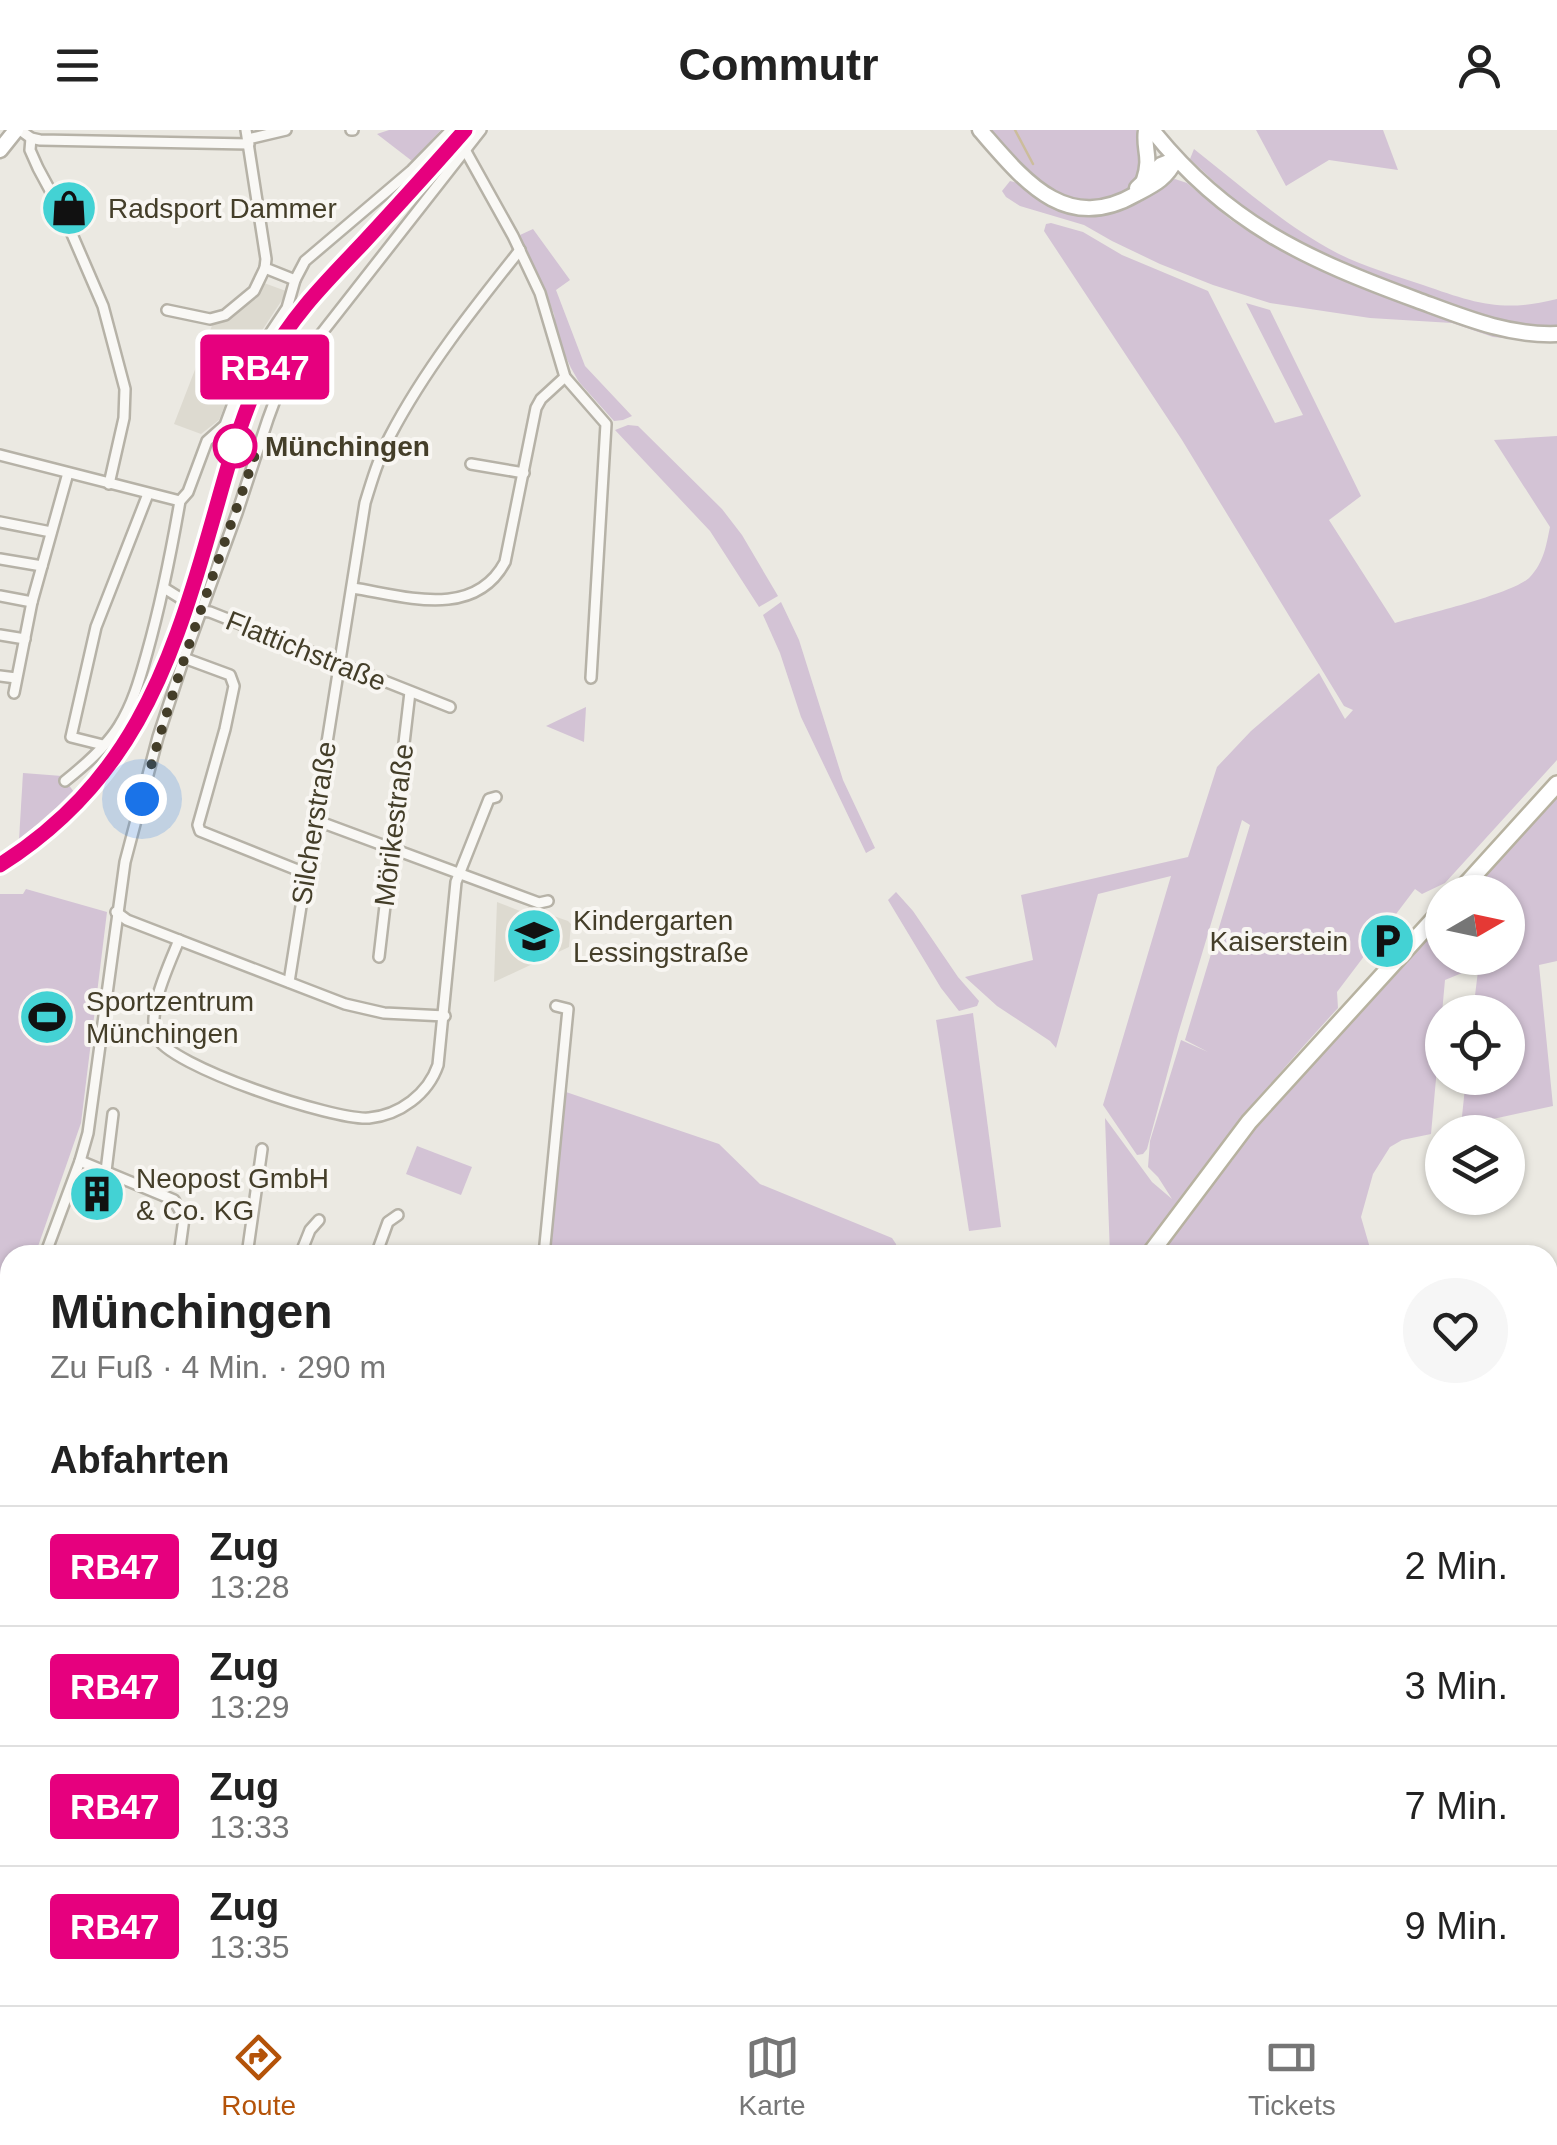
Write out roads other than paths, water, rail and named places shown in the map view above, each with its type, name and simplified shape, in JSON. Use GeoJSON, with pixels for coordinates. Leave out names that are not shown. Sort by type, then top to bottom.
{"type":"FeatureCollection","features":[{"type":"Feature","properties":{"kind":"main road"},"geometry":{"type":"LineString","coordinates":[[980,130],[1028,183],[1068,206],[1093,209],[1129,198],[1168,174],[1176,159]]}},
{"type":"Feature","properties":{"kind":"main road"},"geometry":{"type":"LineString","coordinates":[[1144,180],[1149,156],[1144,136],[1149,130],[1236,212],[1313,259],[1478,322],[1530,334],[1557,334]]}},
{"type":"Feature","properties":{"kind":"main road"},"geometry":{"type":"LineString","coordinates":[[0,150],[14,131]]}},
{"type":"Feature","properties":{"kind":"main road"},"geometry":{"type":"LineString","coordinates":[[1129,198],[1162,165],[1176,159]]}},
{"type":"Feature","properties":{"kind":"main road"},"geometry":{"type":"LineString","coordinates":[[1474,875],[1557,784]]}},
{"type":"Feature","properties":{"kind":"main road"},"geometry":{"type":"LineString","coordinates":[[1157,1245],[1249,1122],[1425,929]]}},
{"type":"Feature","properties":{"kind":"street"},"geometry":{"type":"LineString","coordinates":[[14,131],[31,138],[84,142],[248,138],[286,130]]}},
{"type":"Feature","properties":{"kind":"street"},"geometry":{"type":"LineString","coordinates":[[65,781],[120,724],[132,698],[164,588],[180,502],[188,492],[206,440],[225,425],[245,371],[287,308],[305,260],[453,130],[540,293],[566,377],[606,424],[590,678]]}},
{"type":"Feature","properties":{"kind":"street"},"geometry":{"type":"LineString","coordinates":[[49,1245],[88,1133],[124,862],[158,737],[275,400],[302,356],[480,130]]}},
{"type":"Feature","properties":{"kind":"street"},"geometry":{"type":"LineString","coordinates":[[31,138],[30,150],[65,218],[102,306],[125,389],[124,418],[110,484]]}},
{"type":"Feature","properties":{"kind":"street"},"geometry":{"type":"LineString","coordinates":[[167,310],[210,319],[225,316],[254,291],[265,268],[248,138]]}},
{"type":"Feature","properties":{"kind":"street","name":"Silcherstraße"},"geometry":{"type":"LineString","coordinates":[[289,982],[365,502],[389,438],[433,366],[520,250]]}},
{"type":"Feature","properties":{"kind":"street"},"geometry":{"type":"LineString","coordinates":[[265,268],[295,280]]}},
{"type":"Feature","properties":{"kind":"street"},"geometry":{"type":"LineString","coordinates":[[353,588],[432,601],[477,592],[499,573],[505,562],[537,404],[566,377]]}},
{"type":"Feature","properties":{"kind":"street"},"geometry":{"type":"LineString","coordinates":[[0,455],[180,502]]}},
{"type":"Feature","properties":{"kind":"street"},"geometry":{"type":"LineString","coordinates":[[470,464],[524,473]]}},
{"type":"Feature","properties":{"kind":"street"},"geometry":{"type":"LineString","coordinates":[[14,693],[32,602],[68,473]]}},
{"type":"Feature","properties":{"kind":"street"},"geometry":{"type":"LineString","coordinates":[[103,745],[70,737],[96,627],[148,494]]}},
{"type":"Feature","properties":{"kind":"street"},"geometry":{"type":"LineString","coordinates":[[0,522],[51,532]]}},
{"type":"Feature","properties":{"kind":"street"},"geometry":{"type":"LineString","coordinates":[[0,559],[42,566]]}},
{"type":"Feature","properties":{"kind":"street","name":"Flattichstraße"},"geometry":{"type":"LineString","coordinates":[[164,588],[201,611],[450,707]]}},
{"type":"Feature","properties":{"kind":"street"},"geometry":{"type":"LineString","coordinates":[[0,596],[32,602]]}},
{"type":"Feature","properties":{"kind":"street"},"geometry":{"type":"LineString","coordinates":[[0,635],[24,639]]}},
{"type":"Feature","properties":{"kind":"street"},"geometry":{"type":"LineString","coordinates":[[184,658],[230,675],[234,686],[198,825],[200,831],[305,873]]}},
{"type":"Feature","properties":{"kind":"street"},"geometry":{"type":"LineString","coordinates":[[0,676],[16,678]]}},
{"type":"Feature","properties":{"kind":"street","name":"Mörikestraße"},"geometry":{"type":"LineString","coordinates":[[379,957],[410,692]]}},
{"type":"Feature","properties":{"kind":"street"},"geometry":{"type":"LineString","coordinates":[[179,940],[154,1015],[160,1044],[199,1067],[322,1112],[371,1118],[409,1104],[432,1082],[438,1065],[458,873],[488,799],[496,797]]}},
{"type":"Feature","properties":{"kind":"street"},"geometry":{"type":"LineString","coordinates":[[316,820],[539,903],[548,900]]}},
{"type":"Feature","properties":{"kind":"street"},"geometry":{"type":"LineString","coordinates":[[116,912],[127,920],[346,1004],[384,1013],[445,1016]]}},
{"type":"Feature","properties":{"kind":"street"},"geometry":{"type":"LineString","coordinates":[[545,1245],[568,1009],[556,1006]]}},
{"type":"Feature","properties":{"kind":"street"},"geometry":{"type":"LineString","coordinates":[[106,1171],[113,1114]]}},
{"type":"Feature","properties":{"kind":"street"},"geometry":{"type":"LineString","coordinates":[[248,1245],[262,1149]]}},
{"type":"Feature","properties":{"kind":"street"},"geometry":{"type":"LineString","coordinates":[[80,1161],[174,1200],[184,1218],[180,1245]]}},
{"type":"Feature","properties":{"kind":"street"},"geometry":{"type":"LineString","coordinates":[[380,1245],[388,1222],[398,1215]]}},
{"type":"Feature","properties":{"kind":"street"},"geometry":{"type":"LineString","coordinates":[[304,1245],[319,1220]]}},
{"type":"Feature","properties":{"kind":"waterway"},"geometry":{"type":"LineString","coordinates":[[1015,130],[1033,164]]}},
{"type":"Feature","properties":{"kind":"railway"},"geometry":{"type":"LineString","coordinates":[[0,865],[46,831],[84,795],[116,756],[142,714],[181,623],[243,418],[288,328],[465,130]]}},
{"type":"Feature","properties":{"kind":"train","name":"RB47"},"geometry":{"type":"LineString","coordinates":[[0,865],[35,841],[84,796],[119,754],[144,712],[179,629],[251,398],[281,338],[310,299],[465,130]]}},
{"type":"Feature","properties":{"kind":"place","name":"Radsport Dammer"},"geometry":{"type":"Point","coordinates":[69,208]}},
{"type":"Feature","properties":{"kind":"place","name":"Münchingen"},"geometry":{"type":"Point","coordinates":[235,446]}},
{"type":"Feature","properties":{"kind":"place","name":"Kindergarten Lessingstraße"},"geometry":{"type":"Point","coordinates":[534,936]}},
{"type":"Feature","properties":{"kind":"place","name":"Kaiserstein"},"geometry":{"type":"Point","coordinates":[1387,941]}},
{"type":"Feature","properties":{"kind":"place","name":"Sportzentrum Münchingen"},"geometry":{"type":"Point","coordinates":[47,1017]}},
{"type":"Feature","properties":{"kind":"place","name":"Neopost GmbH & Co. KG"},"geometry":{"type":"Point","coordinates":[97,1194]}}]}
